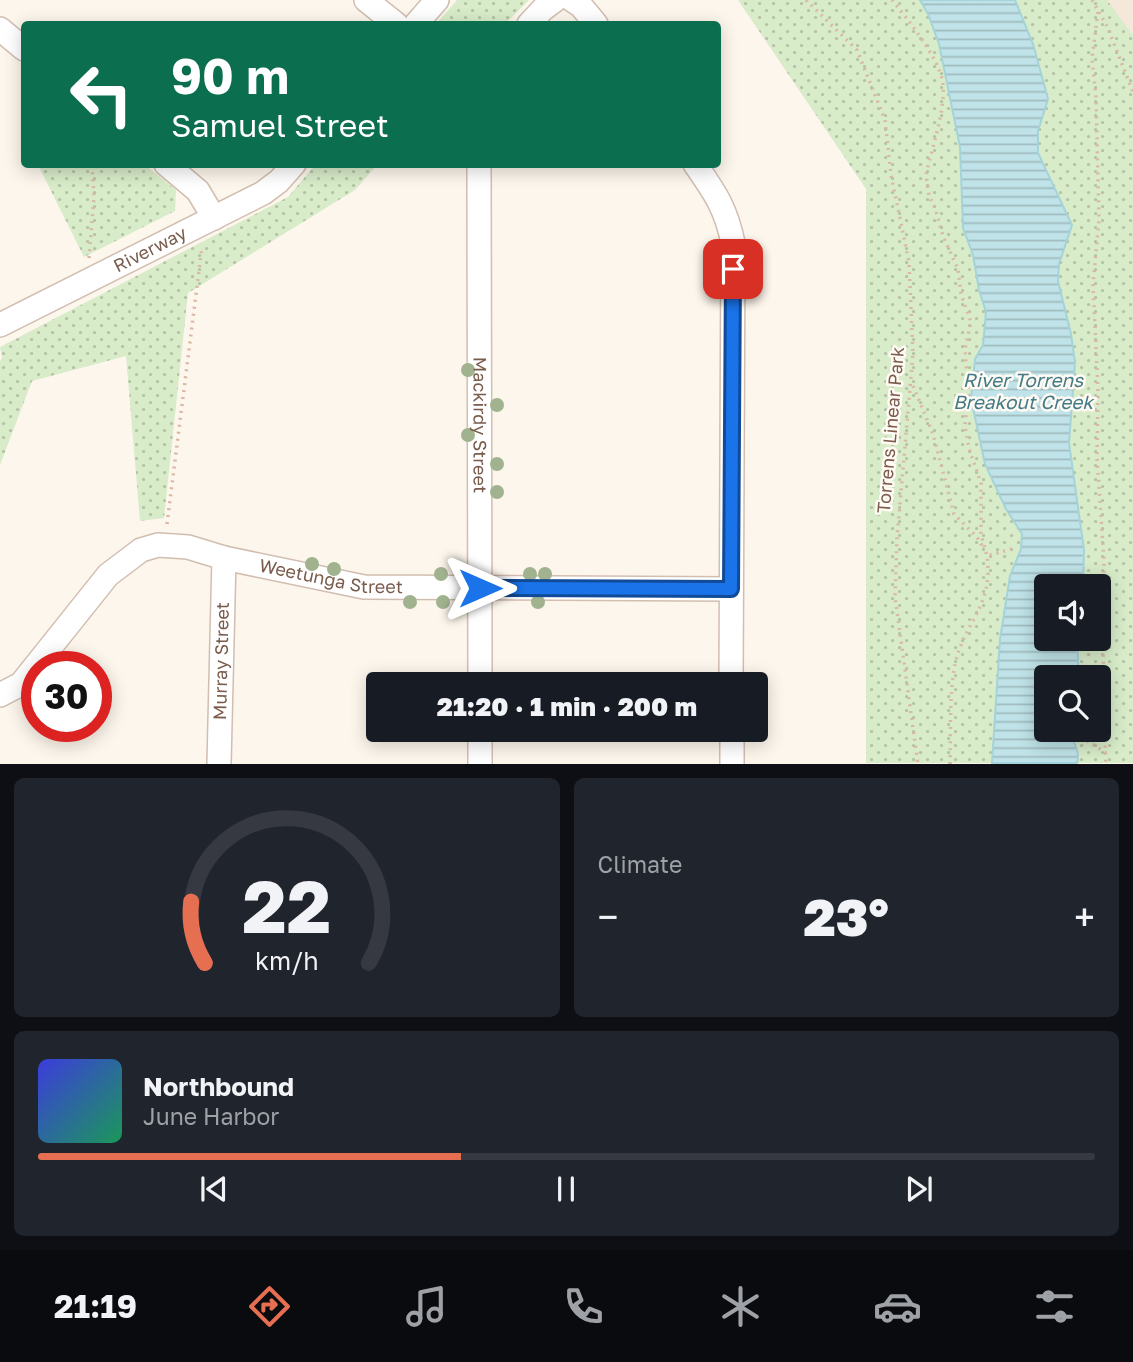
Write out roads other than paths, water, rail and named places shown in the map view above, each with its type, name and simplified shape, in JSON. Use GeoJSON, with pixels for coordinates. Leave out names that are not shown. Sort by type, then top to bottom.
{"type":"FeatureCollection","features":[{"type":"Feature","properties":{"kind":"street"},"geometry":{"type":"LineString","coordinates":[[366,0],[392,21]]}},
{"type":"Feature","properties":{"kind":"street"},"geometry":{"type":"LineString","coordinates":[[419,21],[438,0]]}},
{"type":"Feature","properties":{"kind":"street"},"geometry":{"type":"LineString","coordinates":[[532,21],[555,0]]}},
{"type":"Feature","properties":{"kind":"street"},"geometry":{"type":"LineString","coordinates":[[572,0],[594,21]]}},
{"type":"Feature","properties":{"kind":"street"},"geometry":{"type":"LineString","coordinates":[[0,29],[21,46]]}},
{"type":"Feature","properties":{"kind":"street"},"geometry":{"type":"LineString","coordinates":[[171,168],[198,191],[207,221]]}},
{"type":"Feature","properties":{"kind":"street","name":"Riverway"},"geometry":{"type":"LineString","coordinates":[[0,324],[262,193],[279,181],[290,168]]}},
{"type":"Feature","properties":{"kind":"street","name":"Mackirdy Street"},"geometry":{"type":"LineString","coordinates":[[479,168],[480,672]]}},
{"type":"Feature","properties":{"kind":"street"},"geometry":{"type":"LineString","coordinates":[[698,168],[728,218],[733,243],[731,672]]}},
{"type":"Feature","properties":{"kind":"street","name":"Weetunga Street"},"geometry":{"type":"LineString","coordinates":[[0,695],[21,684],[108,575],[141,550],[158,545],[188,547],[224,558],[364,587],[731,589]]}},
{"type":"Feature","properties":{"kind":"street","name":"Murray Street"},"geometry":{"type":"LineString","coordinates":[[219,764],[224,558]]}},
{"type":"Feature","properties":{"kind":"street"},"geometry":{"type":"LineString","coordinates":[[480,742],[480,764]]}},
{"type":"Feature","properties":{"kind":"street"},"geometry":{"type":"LineString","coordinates":[[732,742],[732,764]]}},
{"type":"Feature","properties":{"kind":"water","name":"River Torrens Breakout Creek"},"geometry":{"type":"Polygon","coordinates":[[[920,0],[1015,0],[1033,44],[1048,99],[1038,131],[1038,153],[1072,225],[1059,264],[1058,281],[1075,362],[1069,443],[1084,550],[1083,574],[1034,574],[1034,651],[1078,651],[1078,665],[1034,665],[1034,742],[1073,742],[1077,750],[1077,763],[992,763],[1000,639],[1010,576],[1021,549],[1022,534],[1006,509],[985,464],[971,399],[975,359],[983,345],[986,312],[973,255],[963,228],[960,147],[939,44],[920,0]]]}}]}
